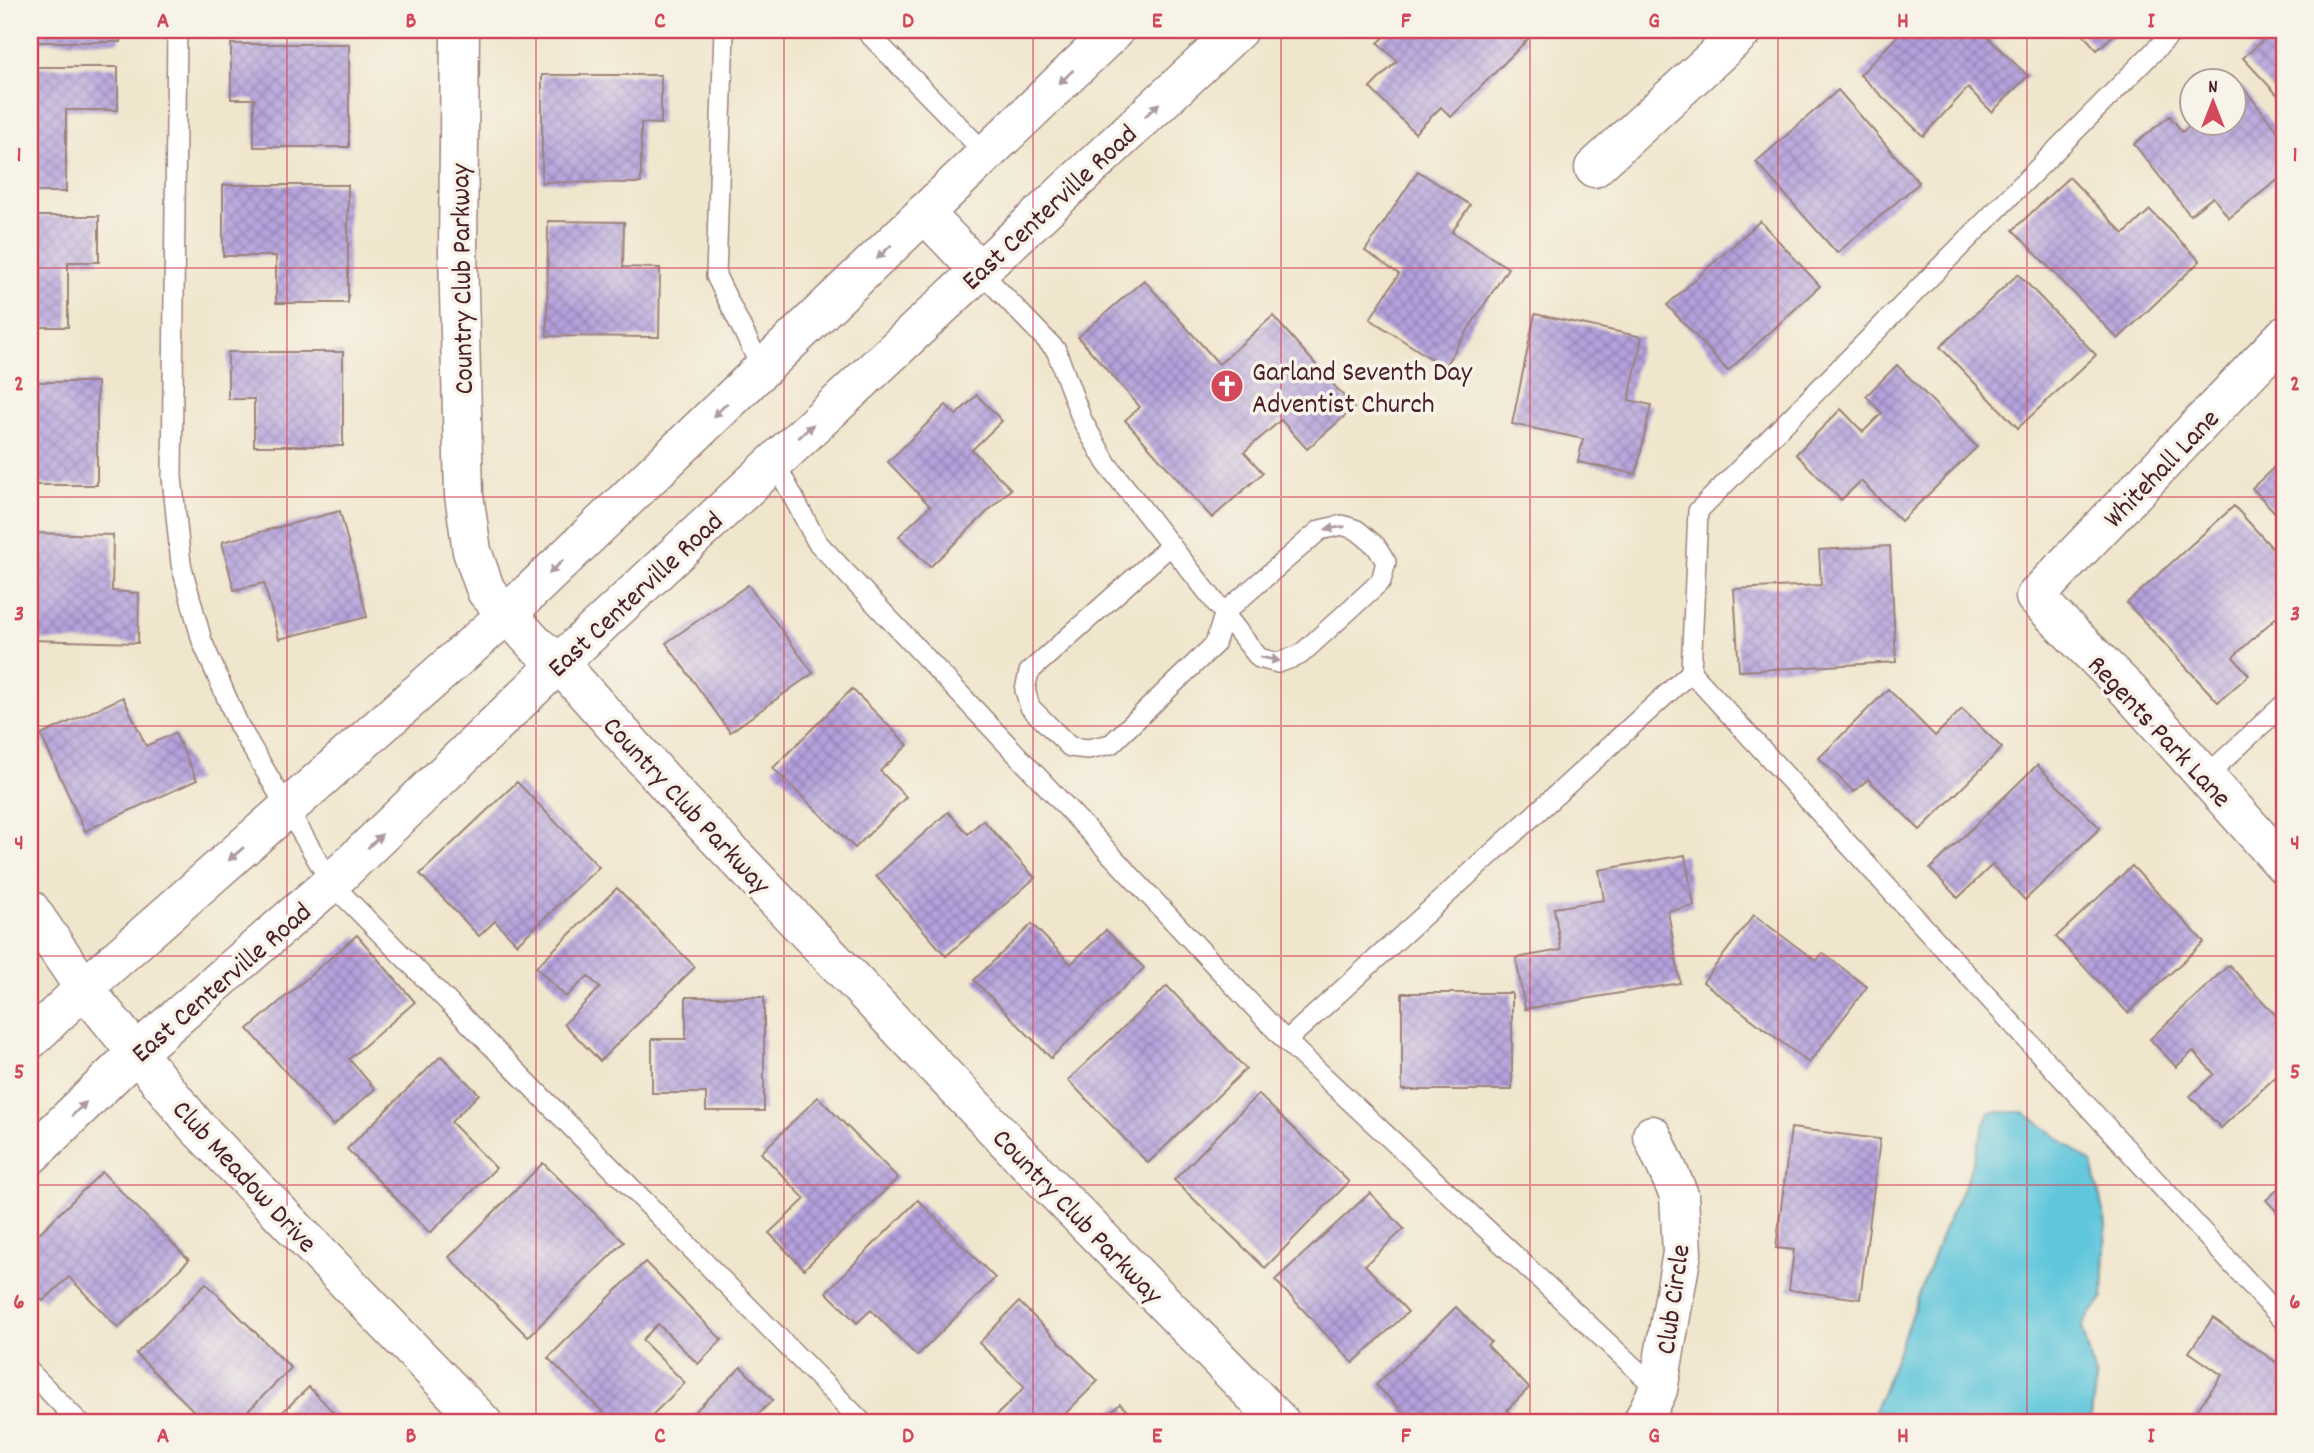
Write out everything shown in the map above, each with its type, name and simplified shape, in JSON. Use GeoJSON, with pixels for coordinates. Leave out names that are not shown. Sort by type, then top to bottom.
{"type":"FeatureCollection","features":[{"type":"Feature","properties":{"kind":"street","name":"Country Club Parkway"},"geometry":{"type":"LineString","coordinates":[[460,30],[458,252],[464,495],[472,551],[486,591],[535,644],[559,663],[691,810],[1055,1191],[1282,1423]]}},
{"type":"Feature","properties":{"kind":"street"},"geometry":{"type":"LineString","coordinates":[[30,1040],[84,988],[506,615],[1115,30]]}},
{"type":"Feature","properties":{"kind":"street","name":"East Centerville Road"},"geometry":{"type":"LineString","coordinates":[[30,1156],[137,1052],[331,884],[559,663],[1238,30]]}},
{"type":"Feature","properties":{"kind":"street"},"geometry":{"type":"LineString","coordinates":[[1594,168],[1744,30]]}},
{"type":"Feature","properties":{"kind":"street"},"geometry":{"type":"LineString","coordinates":[[924,214],[979,270]]}},
{"type":"Feature","properties":{"kind":"street","name":"Whitehall Lane"},"geometry":{"type":"LineString","coordinates":[[2035,597],[2284,336]]}},
{"type":"Feature","properties":{"kind":"street","name":"Regents Park Lane"},"geometry":{"type":"LineString","coordinates":[[2035,597],[2129,691],[2284,865]]}},
{"type":"Feature","properties":{"kind":"street","name":"Club Meadow Drive"},"geometry":{"type":"LineString","coordinates":[[30,909],[84,988],[196,1126],[483,1423]]}},
{"type":"Feature","properties":{"kind":"street","name":"Club Circle"},"geometry":{"type":"LineString","coordinates":[[1650,1407],[1682,1253],[1679,1195],[1652,1135]]}},
{"type":"Feature","properties":{"kind":"lane"},"geometry":{"type":"LineString","coordinates":[[177,30],[172,477],[181,564],[202,641],[239,726],[331,884],[863,1423]]}},
{"type":"Feature","properties":{"kind":"lane"},"geometry":{"type":"LineString","coordinates":[[724,30],[716,276],[762,369]]}},
{"type":"Feature","properties":{"kind":"lane"},"geometry":{"type":"LineString","coordinates":[[865,30],[986,154]]}},
{"type":"Feature","properties":{"kind":"lane"},"geometry":{"type":"LineString","coordinates":[[2175,30],[1698,512],[1691,672],[2284,1321]]}},
{"type":"Feature","properties":{"kind":"lane"},"geometry":{"type":"LineString","coordinates":[[979,270],[1056,350],[1082,420],[1101,453],[1225,612],[1259,658],[1278,663],[1300,655],[1381,581],[1386,562],[1376,546],[1357,530],[1342,525],[1320,530],[1225,612],[1215,644],[1111,744],[1088,749],[1070,747],[1030,707],[1025,690],[1029,672],[1171,545]]}},
{"type":"Feature","properties":{"kind":"lane"},"geometry":{"type":"LineString","coordinates":[[774,461],[817,542],[1286,1041],[1650,1407]]}},
{"type":"Feature","properties":{"kind":"lane"},"geometry":{"type":"LineString","coordinates":[[1286,1041],[1691,672]]}},
{"type":"Feature","properties":{"kind":"lane"},"geometry":{"type":"LineString","coordinates":[[2205,777],[2284,704]]}},
{"type":"Feature","properties":{"kind":"lane"},"geometry":{"type":"LineString","coordinates":[[30,1372],[80,1423]]}},
{"type":"Feature","properties":{"kind":"water"},"geometry":{"type":"Polygon","coordinates":[[[1989,1112],[2024,1112],[2092,1163],[2106,1224],[2103,1297],[2082,1326],[2096,1380],[2090,1423],[1868,1423],[1881,1396],[1943,1231],[1967,1179],[1989,1112]]]}},
{"type":"Feature","properties":{"kind":"building"},"geometry":{"type":"Polygon","coordinates":[[[30,30],[120,30],[120,42],[30,42],[30,30]]]}},
{"type":"Feature","properties":{"kind":"building"},"geometry":{"type":"Polygon","coordinates":[[[1392,30],[1518,30],[1528,39],[1451,117],[1441,107],[1415,133],[1370,88],[1397,61],[1378,43],[1392,30]]]}},
{"type":"Feature","properties":{"kind":"building"},"geometry":{"type":"Polygon","coordinates":[[[1903,30],[1980,30],[2028,76],[1992,112],[1968,88],[1923,136],[1860,75],[1903,30]]]}},
{"type":"Feature","properties":{"kind":"building"},"geometry":{"type":"Polygon","coordinates":[[[2079,30],[2119,30],[2097,50],[2079,30]]]}},
{"type":"Feature","properties":{"kind":"building"},"geometry":{"type":"Polygon","coordinates":[[[2274,30],[2284,30],[2284,102],[2243,58],[2274,30]]]}},
{"type":"Feature","properties":{"kind":"building"},"geometry":{"type":"Polygon","coordinates":[[[231,44],[349,44],[349,147],[254,147],[254,99],[231,99],[231,44]]]}},
{"type":"Feature","properties":{"kind":"building"},"geometry":{"type":"Polygon","coordinates":[[[30,67],[118,67],[118,110],[66,110],[66,192],[30,192],[30,67]]]}},
{"type":"Feature","properties":{"kind":"building"},"geometry":{"type":"Polygon","coordinates":[[[542,75],[661,75],[661,124],[641,123],[641,183],[542,182],[542,75]]]}},
{"type":"Feature","properties":{"kind":"building"},"geometry":{"type":"Polygon","coordinates":[[[1838,90],[1919,183],[1837,253],[1756,162],[1838,90]]]}},
{"type":"Feature","properties":{"kind":"building"},"geometry":{"type":"Polygon","coordinates":[[[2248,94],[2284,139],[2284,175],[2229,218],[2213,197],[2190,215],[2134,144],[2170,116],[2178,127],[2178,136],[2248,136],[2248,94]]]}},
{"type":"Feature","properties":{"kind":"building"},"geometry":{"type":"Polygon","coordinates":[[[1418,171],[1470,205],[1452,232],[1508,268],[1444,367],[1370,319],[1399,274],[1365,251],[1418,171]]]}},
{"type":"Feature","properties":{"kind":"building"},"geometry":{"type":"Polygon","coordinates":[[[2069,177],[2124,234],[2150,210],[2200,261],[2118,339],[2013,230],[2069,177]]]}},
{"type":"Feature","properties":{"kind":"building"},"geometry":{"type":"Polygon","coordinates":[[[223,185],[348,185],[348,303],[276,303],[276,256],[223,256],[223,185]]]}},
{"type":"Feature","properties":{"kind":"building"},"geometry":{"type":"Polygon","coordinates":[[[30,216],[99,216],[99,262],[68,262],[68,327],[30,327],[30,216]]]}},
{"type":"Feature","properties":{"kind":"building"},"geometry":{"type":"Polygon","coordinates":[[[548,221],[624,222],[623,267],[660,268],[659,337],[547,336],[548,221]]]}},
{"type":"Feature","properties":{"kind":"building"},"geometry":{"type":"Polygon","coordinates":[[[1760,221],[1820,286],[1728,371],[1667,305],[1760,221]]]}},
{"type":"Feature","properties":{"kind":"building"},"geometry":{"type":"Polygon","coordinates":[[[2018,274],[2096,355],[2018,428],[1940,347],[2018,274]]]}},
{"type":"Feature","properties":{"kind":"building","name":"Garland Seventh Day Adventist Church"},"geometry":{"type":"Polygon","coordinates":[[[1144,280],[1219,364],[1273,316],[1354,408],[1307,449],[1281,420],[1244,452],[1263,473],[1212,518],[1125,420],[1140,407],[1078,337],[1144,280]]]}},
{"type":"Feature","properties":{"kind":"building"},"geometry":{"type":"Polygon","coordinates":[[[1535,314],[1642,337],[1629,400],[1651,405],[1636,474],[1578,462],[1583,439],[1512,424],[1535,314]]]}},
{"type":"Feature","properties":{"kind":"building"},"geometry":{"type":"Polygon","coordinates":[[[228,352],[343,352],[343,446],[254,446],[254,399],[228,399],[228,352]]]}},
{"type":"Feature","properties":{"kind":"building"},"geometry":{"type":"Polygon","coordinates":[[[1897,365],[1977,447],[1901,521],[1861,481],[1841,500],[1796,454],[1841,409],[1863,432],[1882,413],[1866,396],[1897,365]]]}},
{"type":"Feature","properties":{"kind":"building"},"geometry":{"type":"Polygon","coordinates":[[[30,382],[97,382],[97,485],[30,485],[30,382]]]}},
{"type":"Feature","properties":{"kind":"building"},"geometry":{"type":"Polygon","coordinates":[[[977,395],[1002,421],[972,450],[1011,489],[930,567],[899,536],[930,506],[888,462],[946,405],[956,415],[977,395]]]}},
{"type":"Feature","properties":{"kind":"building"},"geometry":{"type":"Polygon","coordinates":[[[2284,458],[2284,522],[2252,488],[2284,458]]]}},
{"type":"Feature","properties":{"kind":"building"},"geometry":{"type":"Polygon","coordinates":[[[2234,506],[2284,561],[2284,610],[2233,657],[2249,675],[2218,702],[2127,603],[2234,506]]]}},
{"type":"Feature","properties":{"kind":"building"},"geometry":{"type":"Polygon","coordinates":[[[340,511],[367,617],[279,639],[264,583],[234,590],[222,542],[340,511]]]}},
{"type":"Feature","properties":{"kind":"building"},"geometry":{"type":"Polygon","coordinates":[[[30,533],[113,535],[112,591],[139,593],[138,643],[30,640],[30,533]]]}},
{"type":"Feature","properties":{"kind":"building"},"geometry":{"type":"Polygon","coordinates":[[[1890,546],[1896,662],[1739,671],[1734,589],[1821,585],[1819,550],[1890,546]]]}},
{"type":"Feature","properties":{"kind":"building"},"geometry":{"type":"Polygon","coordinates":[[[748,585],[813,673],[730,732],[666,643],[748,585]]]}},
{"type":"Feature","properties":{"kind":"building"},"geometry":{"type":"Polygon","coordinates":[[[852,689],[908,745],[880,771],[906,797],[855,848],[773,768],[852,689]]]}},
{"type":"Feature","properties":{"kind":"building"},"geometry":{"type":"Polygon","coordinates":[[[1888,689],[1935,736],[1962,709],[2002,748],[1920,830],[1868,779],[1854,792],[1819,758],[1888,689]]]}},
{"type":"Feature","properties":{"kind":"building"},"geometry":{"type":"Polygon","coordinates":[[[123,697],[146,746],[175,733],[197,780],[85,831],[41,735],[123,697]]]}},
{"type":"Feature","properties":{"kind":"building"},"geometry":{"type":"Polygon","coordinates":[[[2037,765],[2100,828],[2025,900],[1992,865],[1958,898],[1930,869],[2037,765]]]}},
{"type":"Feature","properties":{"kind":"building"},"geometry":{"type":"Polygon","coordinates":[[[517,782],[599,867],[517,944],[495,921],[479,936],[420,874],[517,782]]]}},
{"type":"Feature","properties":{"kind":"building"},"geometry":{"type":"Polygon","coordinates":[[[948,812],[968,834],[983,820],[1035,878],[946,956],[876,876],[948,812]]]}},
{"type":"Feature","properties":{"kind":"building"},"geometry":{"type":"Polygon","coordinates":[[[1685,855],[1694,906],[1668,911],[1680,983],[1525,1009],[1516,958],[1561,950],[1554,908],[1604,900],[1599,870],[1685,855]]]}},
{"type":"Feature","properties":{"kind":"building"},"geometry":{"type":"Polygon","coordinates":[[[2132,866],[2204,942],[2128,1013],[2056,937],[2132,866]]]}},
{"type":"Feature","properties":{"kind":"building"},"geometry":{"type":"Polygon","coordinates":[[[617,888],[695,967],[600,1061],[564,1024],[600,988],[588,976],[566,997],[536,967],[617,888]]]}},
{"type":"Feature","properties":{"kind":"building"},"geometry":{"type":"Polygon","coordinates":[[[1754,915],[1816,961],[1823,953],[1867,987],[1809,1063],[1703,982],[1754,915]]]}},
{"type":"Feature","properties":{"kind":"building"},"geometry":{"type":"Polygon","coordinates":[[[1032,924],[1071,964],[1106,930],[1144,968],[1051,1058],[974,980],[1032,924]]]}},
{"type":"Feature","properties":{"kind":"building"},"geometry":{"type":"Polygon","coordinates":[[[357,935],[415,1002],[349,1059],[375,1089],[333,1126],[248,1029],[357,935]]]}},
{"type":"Feature","properties":{"kind":"building"},"geometry":{"type":"Polygon","coordinates":[[[2229,965],[2284,1024],[2284,1069],[2221,1128],[2190,1096],[2214,1074],[2193,1051],[2176,1067],[2150,1039],[2229,965]]]}},
{"type":"Feature","properties":{"kind":"building"},"geometry":{"type":"Polygon","coordinates":[[[1167,986],[1246,1069],[1148,1163],[1068,1080],[1167,986]]]}},
{"type":"Feature","properties":{"kind":"building"},"geometry":{"type":"Polygon","coordinates":[[[1402,993],[1512,993],[1512,1090],[1402,1090],[1402,993]]]}},
{"type":"Feature","properties":{"kind":"building"},"geometry":{"type":"Polygon","coordinates":[[[686,997],[764,997],[764,1111],[706,1111],[706,1093],[652,1093],[652,1039],[686,1039],[686,997]]]}},
{"type":"Feature","properties":{"kind":"building"},"geometry":{"type":"Polygon","coordinates":[[[441,1056],[479,1094],[451,1122],[496,1168],[430,1233],[347,1149],[441,1056]]]}},
{"type":"Feature","properties":{"kind":"building"},"geometry":{"type":"Polygon","coordinates":[[[1258,1094],[1349,1182],[1265,1268],[1174,1180],[1258,1094]]]}},
{"type":"Feature","properties":{"kind":"building"},"geometry":{"type":"Polygon","coordinates":[[[818,1097],[898,1178],[804,1269],[769,1233],[805,1199],[761,1153],[818,1097]]]}},
{"type":"Feature","properties":{"kind":"building"},"geometry":{"type":"Polygon","coordinates":[[[1791,1128],[1880,1139],[1860,1299],[1789,1290],[1794,1250],[1776,1248],[1791,1128]]]}},
{"type":"Feature","properties":{"kind":"building"},"geometry":{"type":"Polygon","coordinates":[[[543,1163],[624,1242],[528,1337],[449,1257],[543,1163]]]}},
{"type":"Feature","properties":{"kind":"building"},"geometry":{"type":"Polygon","coordinates":[[[102,1172],[189,1260],[118,1328],[69,1277],[43,1301],[30,1288],[30,1242],[102,1172]]]}},
{"type":"Feature","properties":{"kind":"building"},"geometry":{"type":"Polygon","coordinates":[[[2284,1184],[2284,1219],[2266,1200],[2284,1184]]]}},
{"type":"Feature","properties":{"kind":"building"},"geometry":{"type":"Polygon","coordinates":[[[1370,1193],[1404,1229],[1365,1265],[1408,1312],[1353,1363],[1275,1280],[1370,1193]]]}},
{"type":"Feature","properties":{"kind":"building"},"geometry":{"type":"Polygon","coordinates":[[[918,1200],[995,1278],[917,1356],[871,1310],[857,1323],[826,1292],[918,1200]]]}},
{"type":"Feature","properties":{"kind":"building"},"geometry":{"type":"Polygon","coordinates":[[[645,1262],[722,1340],[698,1364],[658,1324],[642,1340],[685,1383],[644,1423],[614,1423],[548,1358],[645,1262]]]}},
{"type":"Feature","properties":{"kind":"building"},"geometry":{"type":"Polygon","coordinates":[[[206,1283],[291,1368],[236,1423],[206,1423],[136,1354],[206,1283]]]}},
{"type":"Feature","properties":{"kind":"building"},"geometry":{"type":"Polygon","coordinates":[[[1019,1302],[1098,1381],[1056,1423],[989,1423],[1025,1387],[979,1343],[1019,1302]]]}},
{"type":"Feature","properties":{"kind":"building"},"geometry":{"type":"Polygon","coordinates":[[[1456,1307],[1491,1342],[1487,1345],[1529,1388],[1507,1410],[1520,1423],[1414,1423],[1376,1385],[1456,1307]]]}},
{"type":"Feature","properties":{"kind":"building"},"geometry":{"type":"Polygon","coordinates":[[[2213,1318],[2284,1368],[2284,1423],[2188,1423],[2222,1375],[2189,1352],[2213,1318]]]}},
{"type":"Feature","properties":{"kind":"building"},"geometry":{"type":"Polygon","coordinates":[[[741,1367],[773,1400],[753,1419],[758,1423],[683,1423],[741,1367]]]}},
{"type":"Feature","properties":{"kind":"building"},"geometry":{"type":"Polygon","coordinates":[[[309,1387],[344,1423],[271,1423],[309,1387]]]}},
{"type":"Feature","properties":{"kind":"building"},"geometry":{"type":"Polygon","coordinates":[[[1120,1404],[1139,1423],[1099,1423],[1120,1404]]]}},
{"type":"Feature","properties":{"kind":"place","name":"Garland Seventh Day Adventist Church"},"geometry":{"type":"Point","coordinates":[1227,386]}}]}
